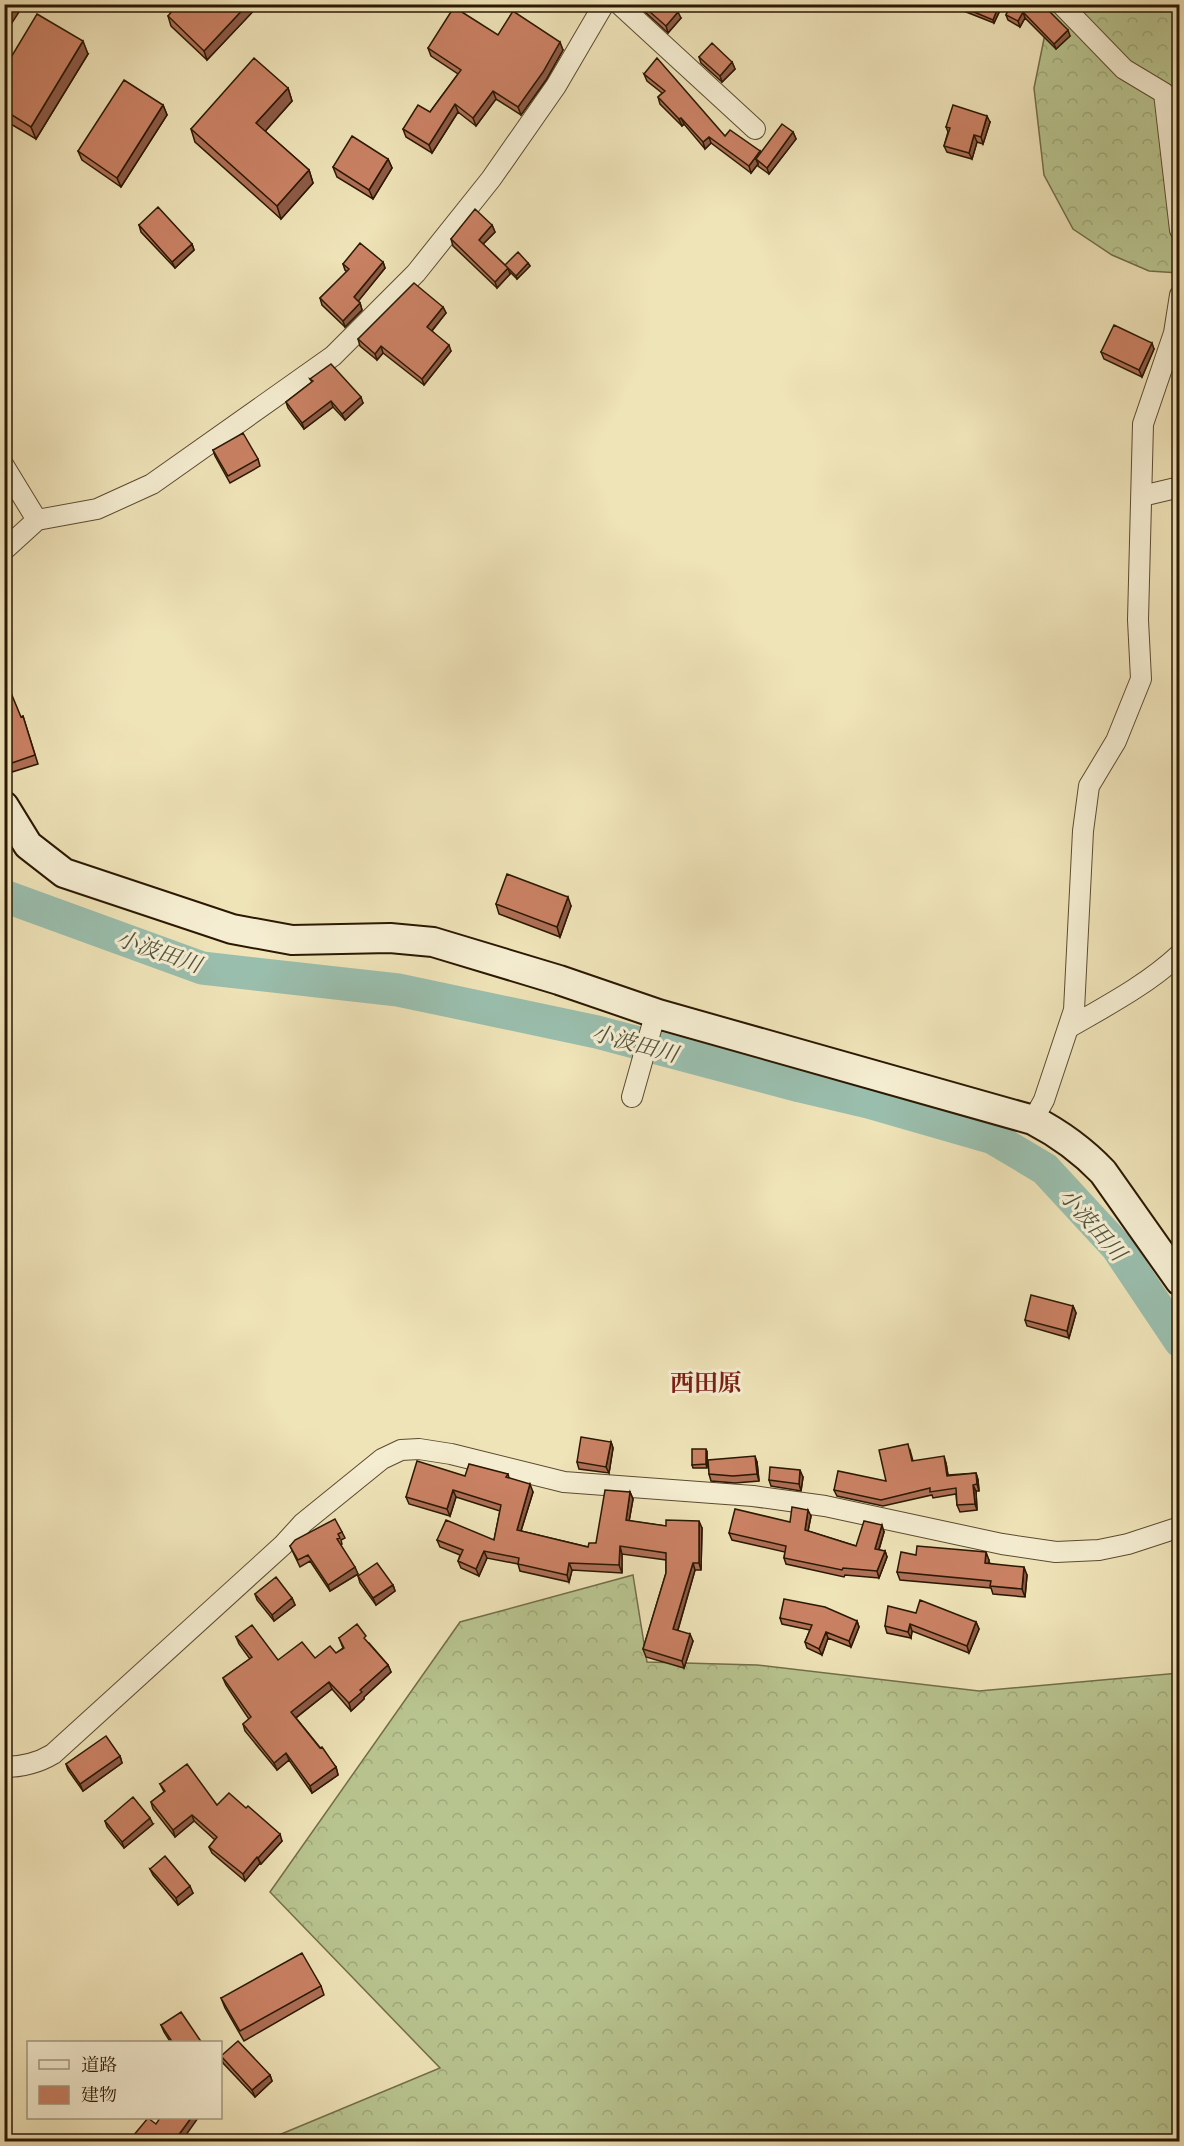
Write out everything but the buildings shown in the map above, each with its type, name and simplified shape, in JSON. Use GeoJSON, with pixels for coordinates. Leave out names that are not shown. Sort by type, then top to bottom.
{"type":"FeatureCollection","features":[{"type":"Feature","properties":{"kind":"street"},"geometry":{"type":"LineString","coordinates":[[4,550],[37,520],[97,509],[152,484],[333,356],[416,273],[491,179],[556,86],[604,4]]}},
{"type":"Feature","properties":{"kind":"street"},"geometry":{"type":"LineString","coordinates":[[619,4],[755,129]]}},
{"type":"Feature","properties":{"kind":"street"},"geometry":{"type":"LineString","coordinates":[[1061,4],[1124,69],[1164,93],[1179,230]]}},
{"type":"Feature","properties":{"kind":"street"},"geometry":{"type":"LineString","coordinates":[[1034,1120],[1044,1100],[1074,1010],[1083,831],[1089,786],[1116,741],[1141,679],[1138,620],[1143,424],[1174,333],[1179,295]]}},
{"type":"Feature","properties":{"kind":"street"},"geometry":{"type":"LineString","coordinates":[[4,466],[37,520]]}},
{"type":"Feature","properties":{"kind":"street"},"geometry":{"type":"LineString","coordinates":[[1142,496],[1179,488]]}},
{"type":"Feature","properties":{"kind":"street"},"geometry":{"type":"LineString","coordinates":[[4,806],[28,845],[64,873],[232,929],[292,940],[390,938],[433,942],[560,980],[656,1020],[1034,1120],[1062,1136],[1090,1158],[1179,1281]]}},
{"type":"Feature","properties":{"kind":"street"},"geometry":{"type":"LineString","coordinates":[[1070,1027],[1126,994],[1179,954]]}},
{"type":"Feature","properties":{"kind":"street"},"geometry":{"type":"LineString","coordinates":[[632,1097],[656,1020]]}},
{"type":"Feature","properties":{"kind":"street"},"geometry":{"type":"LineString","coordinates":[[4,1767],[17,1767],[42,1761],[53,1754],[275,1552],[303,1523],[382,1459],[401,1450],[419,1449],[451,1454],[564,1482],[753,1496],[825,1506],[1002,1544],[1056,1552],[1100,1550],[1179,1527]]}},
{"type":"Feature","properties":{"kind":"green space"},"geometry":{"type":"Polygon","coordinates":[[[1053,5],[1179,5],[1179,273],[1149,271],[1112,255],[1073,229],[1044,175],[1034,88],[1053,5]]]}},
{"type":"Feature","properties":{"kind":"green space"},"geometry":{"type":"Polygon","coordinates":[[[633,1575],[647,1662],[757,1665],[979,1691],[1179,1673],[1179,2141],[262,2142],[440,2068],[270,1892],[460,1622],[633,1575]]]}},
{"type":"Feature","properties":{"kind":"waterway","name":"小波田川"},"geometry":{"type":"LineString","coordinates":[[4,896],[202,968],[398,990],[597,1032],[868,1102],[993,1138],[1045,1169],[1117,1247],[1180,1341]]}},
{"type":"Feature","properties":{"kind":"district","name":"西田原"},"geometry":{"type":"Point","coordinates":[706,1383]}}]}
